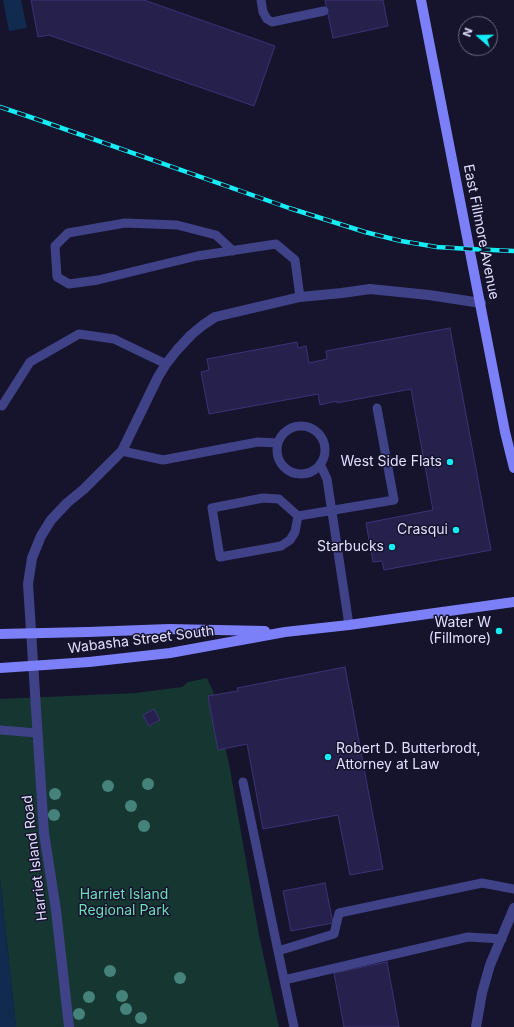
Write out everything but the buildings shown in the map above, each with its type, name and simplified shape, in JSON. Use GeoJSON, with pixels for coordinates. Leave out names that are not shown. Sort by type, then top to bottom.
{"type":"FeatureCollection","features":[{"type":"Feature","properties":{"kind":"main road","name":"East Fillmore Avenue"},"geometry":{"type":"LineString","coordinates":[[421,0],[505,432],[514,468]]}},
{"type":"Feature","properties":{"kind":"main road","name":"Wabasha Street South"},"geometry":{"type":"LineString","coordinates":[[0,668],[89,662],[170,653],[285,632],[349,625],[514,602]]}},
{"type":"Feature","properties":{"kind":"main road","name":"Wabasha Street South"},"geometry":{"type":"LineString","coordinates":[[0,634],[169,629],[285,632]]}},
{"type":"Feature","properties":{"kind":"street","name":"Harriet Island Road"},"geometry":{"type":"LineString","coordinates":[[69,1027],[56,910],[44,833],[28,584],[32,558],[41,536],[51,520],[67,503],[84,489],[122,451],[158,377],[166,364],[191,335],[215,317],[300,297],[370,289],[429,294],[481,303]]}},
{"type":"Feature","properties":{"kind":"street"},"geometry":{"type":"LineString","coordinates":[[476,1027],[482,993],[490,966],[514,908]]}},
{"type":"Feature","properties":{"kind":"lane"},"geometry":{"type":"LineString","coordinates":[[261,0],[267,19],[272,22],[324,11]]}},
{"type":"Feature","properties":{"kind":"lane"},"geometry":{"type":"LineString","coordinates":[[233,251],[216,235],[177,225],[125,223],[68,233],[55,246],[57,277],[69,284],[98,280],[197,256],[233,251],[276,244],[295,260],[300,297]]}},
{"type":"Feature","properties":{"kind":"lane"},"geometry":{"type":"LineString","coordinates":[[2,406],[30,362],[79,334],[114,339],[166,364]]}},
{"type":"Feature","properties":{"kind":"lane"},"geometry":{"type":"LineString","coordinates":[[298,516],[394,500],[377,408]]}},
{"type":"Feature","properties":{"kind":"lane"},"geometry":{"type":"LineString","coordinates":[[294,427],[308,427],[315,430],[324,442],[324,457],[320,464],[314,470],[306,473],[291,471],[284,466],[278,451],[278,443],[282,436],[294,427]]}},
{"type":"Feature","properties":{"kind":"lane"},"geometry":{"type":"LineString","coordinates":[[122,451],[163,460],[258,442],[278,443]]}},
{"type":"Feature","properties":{"kind":"lane"},"geometry":{"type":"LineString","coordinates":[[320,464],[327,479],[349,625]]}},
{"type":"Feature","properties":{"kind":"lane"},"geometry":{"type":"LineString","coordinates":[[263,498],[279,499],[298,516],[295,532],[290,540],[281,546],[220,557],[212,508],[263,498]]}},
{"type":"Feature","properties":{"kind":"lane"},"geometry":{"type":"LineString","coordinates":[[0,730],[37,733]]}},
{"type":"Feature","properties":{"kind":"lane"},"geometry":{"type":"LineString","coordinates":[[243,782],[294,1027]]}},
{"type":"Feature","properties":{"kind":"lane"},"geometry":{"type":"LineString","coordinates":[[278,951],[334,934],[339,913],[482,883],[514,889]]}},
{"type":"Feature","properties":{"kind":"lane"},"geometry":{"type":"LineString","coordinates":[[284,980],[468,937],[502,939]]}},
{"type":"Feature","properties":{"kind":"green space","name":"Harriet Island Regional Park"},"geometry":{"type":"Polygon","coordinates":[[[207,678],[213,691],[229,764],[259,935],[279,1027],[16,1027],[0,878],[0,699],[135,693],[182,687],[188,682],[207,678]]]}},
{"type":"Feature","properties":{"kind":"water"},"geometry":{"type":"Polygon","coordinates":[[[3,0],[21,0],[27,28],[9,31],[3,0]]]}},
{"type":"Feature","properties":{"kind":"water"},"geometry":{"type":"Polygon","coordinates":[[[0,878],[16,1027],[0,1027],[0,878]]]}},
{"type":"Feature","properties":{"kind":"railway"},"geometry":{"type":"LineString","coordinates":[[0,107],[289,208],[365,232],[401,241],[437,247],[514,251]]}},
{"type":"Feature","properties":{"kind":"place","name":"West Side Flats"},"geometry":{"type":"Point","coordinates":[450,462]}},
{"type":"Feature","properties":{"kind":"place","name":"Crasqui"},"geometry":{"type":"Point","coordinates":[456,530]}},
{"type":"Feature","properties":{"kind":"place","name":"Starbucks"},"geometry":{"type":"Point","coordinates":[392,547]}},
{"type":"Feature","properties":{"kind":"place","name":"Water W (Fillmore)"},"geometry":{"type":"Point","coordinates":[499,631]}},
{"type":"Feature","properties":{"kind":"place","name":"Robert D. Butterbrodt, Attorney at Law"},"geometry":{"type":"Point","coordinates":[328,757]}}]}
